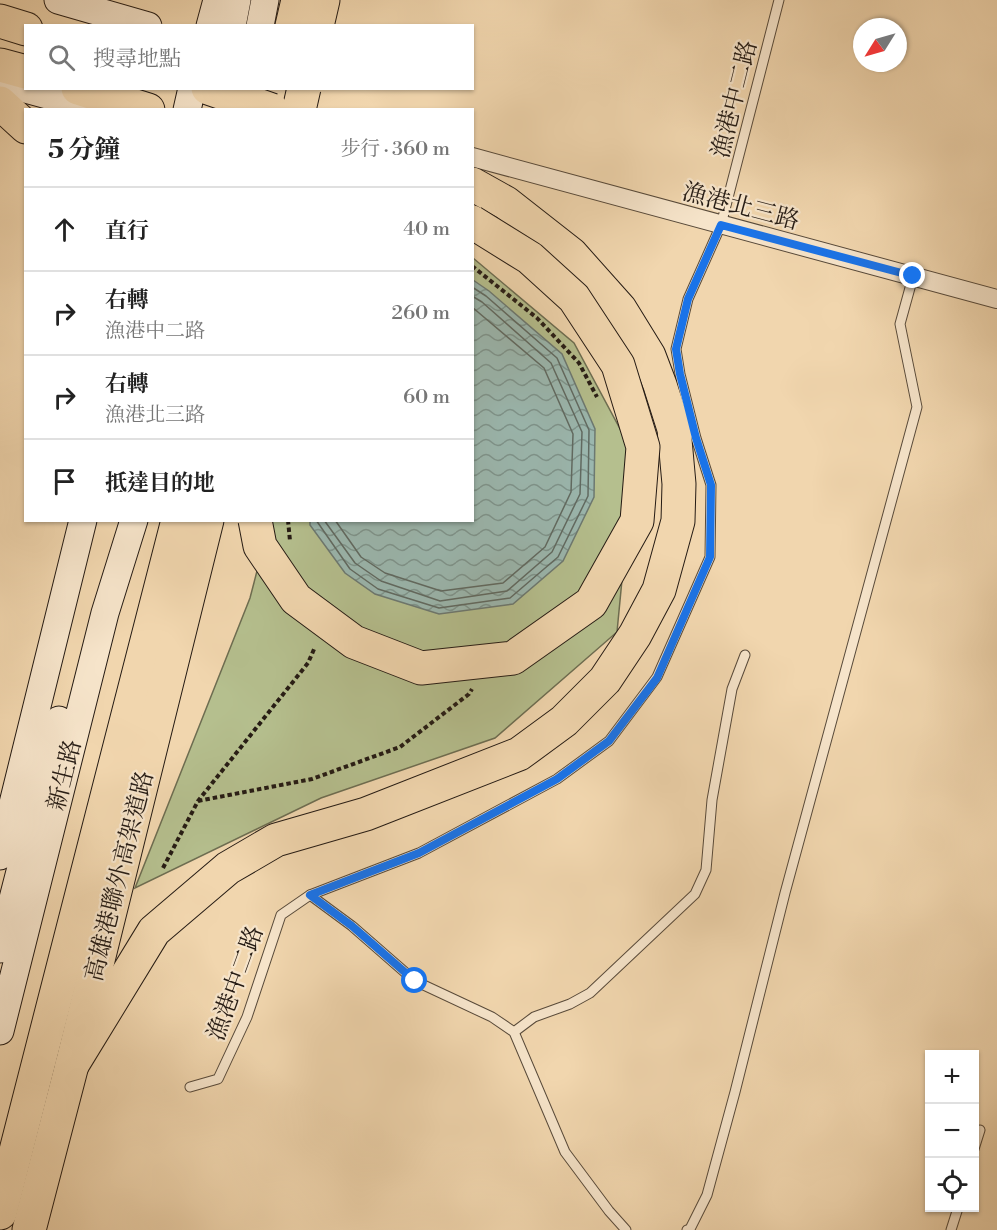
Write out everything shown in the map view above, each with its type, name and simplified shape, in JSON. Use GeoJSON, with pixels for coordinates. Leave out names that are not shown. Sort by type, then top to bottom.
{"type":"FeatureCollection","features":[{"type":"Feature","properties":{"kind":"highway"},"geometry":{"type":"LineString","coordinates":[[292,24],[298,0]]}},
{"type":"Feature","properties":{"kind":"highway"},"geometry":{"type":"LineString","coordinates":[[317,24],[323,0]]}},
{"type":"Feature","properties":{"kind":"highway"},"geometry":{"type":"LineString","coordinates":[[0,21],[24,28]]}},
{"type":"Feature","properties":{"kind":"highway"},"geometry":{"type":"LineString","coordinates":[[0,65],[24,71]]}},
{"type":"Feature","properties":{"kind":"highway"},"geometry":{"type":"LineString","coordinates":[[84,90],[142,108]]}},
{"type":"Feature","properties":{"kind":"highway"},"geometry":{"type":"LineString","coordinates":[[217,90],[259,99]]}},
{"type":"Feature","properties":{"kind":"highway"},"geometry":{"type":"LineString","coordinates":[[299,108],[304,90]]}},
{"type":"Feature","properties":{"kind":"highway"},"geometry":{"type":"LineString","coordinates":[[0,103],[24,125]]}},
{"type":"Feature","properties":{"kind":"highway"},"geometry":{"type":"LineString","coordinates":[[72,1065],[154,931],[228,868],[276,840],[366,814],[519,754],[564,721],[605,680],[635,635],[658,590],[678,521],[679,484],[674,429],[649,356],[620,309],[571,254],[506,203],[474,185]]}},
{"type":"Feature","properties":{"kind":"highway"},"geometry":{"type":"LineString","coordinates":[[255,522],[260,546],[296,599],[354,642],[421,668],[513,658],[591,603],[637,521],[643,447],[618,365],[574,298],[530,258],[474,223]]}},
{"type":"Feature","properties":{"kind":"highway","name":"高雄港聯外高架道路"},"geometry":{"type":"LineString","coordinates":[[29,1230],[207,522]]}},
{"type":"Feature","properties":{"kind":"highway","name":"高雄港聯外高架道路"},"geometry":{"type":"LineString","coordinates":[[0,1213],[175,531]]}},
{"type":"Feature","properties":{"kind":"street"},"geometry":{"type":"LineString","coordinates":[[58,0],[141,24]]}},
{"type":"Feature","properties":{"kind":"street"},"geometry":{"type":"LineString","coordinates":[[196,24],[202,0]]}},
{"type":"Feature","properties":{"kind":"street"},"geometry":{"type":"LineString","coordinates":[[211,24],[217,0]]}},
{"type":"Feature","properties":{"kind":"street"},"geometry":{"type":"LineString","coordinates":[[232,24],[237,0]]}},
{"type":"Feature","properties":{"kind":"street"},"geometry":{"type":"LineString","coordinates":[[260,24],[265,0]]}},
{"type":"Feature","properties":{"kind":"street"},"geometry":{"type":"LineString","coordinates":[[298,24],[307,0]]}},
{"type":"Feature","properties":{"kind":"street"},"geometry":{"type":"LineString","coordinates":[[0,82],[24,89]]}},
{"type":"Feature","properties":{"kind":"street"},"geometry":{"type":"LineString","coordinates":[[29,90],[95,108]]}},
{"type":"Feature","properties":{"kind":"street"},"geometry":{"type":"LineString","coordinates":[[174,108],[179,90]]}},
{"type":"Feature","properties":{"kind":"street"},"geometry":{"type":"LineString","coordinates":[[187,108],[192,90]]}},
{"type":"Feature","properties":{"kind":"street"},"geometry":{"type":"LineString","coordinates":[[259,99],[292,108]]}},
{"type":"Feature","properties":{"kind":"street","name":"漁港北三路"},"geometry":{"type":"LineString","coordinates":[[474,158],[997,299]]}},
{"type":"Feature","properties":{"kind":"street"},"geometry":{"type":"LineString","coordinates":[[0,784],[67,522]]}},
{"type":"Feature","properties":{"kind":"street","name":"新生路"},"geometry":{"type":"LineString","coordinates":[[0,856],[83,522]]}},
{"type":"Feature","properties":{"kind":"street","name":"新生路"},"geometry":{"type":"LineString","coordinates":[[0,948],[88,608],[114,522]]}},
{"type":"Feature","properties":{"kind":"street","name":"新生路"},"geometry":{"type":"LineString","coordinates":[[0,1031],[105,612],[133,522]]}},
{"type":"Feature","properties":{"kind":"lane","name":"漁港中二路"},"geometry":{"type":"LineString","coordinates":[[190,1087],[218,1079],[247,1017],[281,915],[310,895],[419,853],[557,779],[609,741],[657,678],[710,557],[711,485],[696,438],[676,349],[688,299],[721,225],[779,0]]}},
{"type":"Feature","properties":{"kind":"lane"},"geometry":{"type":"LineString","coordinates":[[687,1230],[690,1229],[706,1195],[735,1092],[785,893],[916,407],[900,324],[913,276]]}},
{"type":"Feature","properties":{"kind":"lane"},"geometry":{"type":"LineString","coordinates":[[514,1032],[534,1017],[570,1004],[590,993],[695,894],[706,870],[712,800],[732,689],[745,655]]}},
{"type":"Feature","properties":{"kind":"lane"},"geometry":{"type":"LineString","coordinates":[[310,895],[352,926],[415,981],[492,1017],[514,1032],[565,1152],[626,1230]]}},
{"type":"Feature","properties":{"kind":"lane"},"geometry":{"type":"LineString","coordinates":[[951,1230],[957,1212]]}},
{"type":"Feature","properties":{"kind":"path"},"geometry":{"type":"LineString","coordinates":[[474,268],[537,318],[579,363],[600,403]]}},
{"type":"Feature","properties":{"kind":"path"},"geometry":{"type":"LineString","coordinates":[[288,522],[292,549]]}},
{"type":"Feature","properties":{"kind":"path"},"geometry":{"type":"LineString","coordinates":[[163,868],[198,801],[308,663],[317,644]]}},
{"type":"Feature","properties":{"kind":"path"},"geometry":{"type":"LineString","coordinates":[[198,801],[312,779],[400,747],[469,694],[475,685]]}},
{"type":"Feature","properties":{"kind":"green space"},"geometry":{"type":"Polygon","coordinates":[[[474,259],[574,343],[634,455],[617,632],[495,738],[321,798],[135,888],[250,598],[270,522],[474,522],[474,259]]]}},
{"type":"Feature","properties":{"kind":"water"},"geometry":{"type":"Polygon","coordinates":[[[474,281],[562,354],[595,429],[594,497],[563,561],[513,604],[439,614],[375,594],[345,573],[310,522],[474,522],[474,281]]]}},
{"type":"Feature","properties":{"kind":"route"},"geometry":{"type":"LineString","coordinates":[[415,981],[352,926],[310,895],[419,853],[557,779],[609,741],[657,678],[710,557],[711,485],[696,438],[676,349],[688,299],[721,225],[913,276]]}}]}
